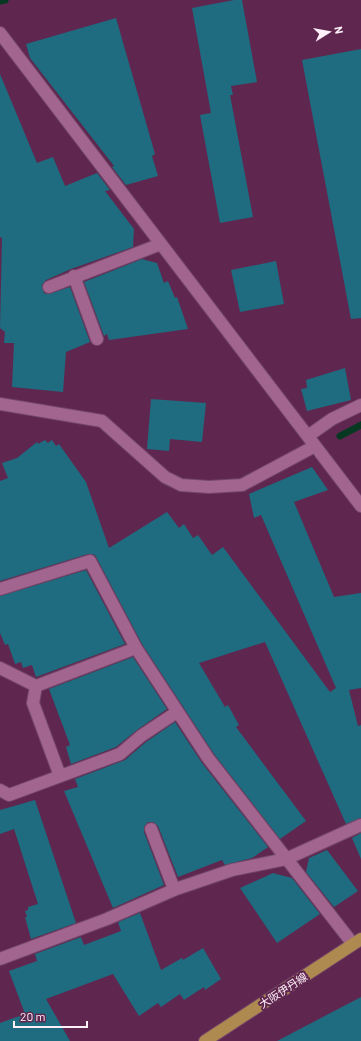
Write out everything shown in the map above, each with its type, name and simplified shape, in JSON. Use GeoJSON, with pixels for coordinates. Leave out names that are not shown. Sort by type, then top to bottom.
{"type":"FeatureCollection","features":[{"type":"Feature","properties":{"kind":"main road","name":"大阪伊丹線"},"geometry":{"type":"LineString","coordinates":[[205,1041],[357,941]]}},
{"type":"Feature","properties":{"kind":"street"},"geometry":{"type":"LineString","coordinates":[[0,33],[361,506]]}},
{"type":"Feature","properties":{"kind":"street"},"geometry":{"type":"LineString","coordinates":[[49,287],[74,276],[161,244]]}},
{"type":"Feature","properties":{"kind":"street"},"geometry":{"type":"LineString","coordinates":[[74,276],[97,339]]}},
{"type":"Feature","properties":{"kind":"street"},"geometry":{"type":"LineString","coordinates":[[0,404],[102,421],[165,477],[181,485],[209,488],[242,486],[315,446]]}},
{"type":"Feature","properties":{"kind":"street"},"geometry":{"type":"LineString","coordinates":[[308,436],[332,419],[361,405]]}},
{"type":"Feature","properties":{"kind":"street"},"geometry":{"type":"LineString","coordinates":[[0,589],[90,562],[136,648],[208,758],[286,859],[357,941]]}},
{"type":"Feature","properties":{"kind":"street"},"geometry":{"type":"LineString","coordinates":[[0,668],[36,686],[136,648]]}},
{"type":"Feature","properties":{"kind":"street"},"geometry":{"type":"LineString","coordinates":[[36,686],[33,703],[60,776]]}},
{"type":"Feature","properties":{"kind":"street"},"geometry":{"type":"LineString","coordinates":[[0,790],[9,795],[120,754],[141,736],[177,712]]}},
{"type":"Feature","properties":{"kind":"street"},"geometry":{"type":"LineString","coordinates":[[0,959],[107,919],[174,890],[232,870],[286,859],[361,825]]}},
{"type":"Feature","properties":{"kind":"street"},"geometry":{"type":"LineString","coordinates":[[151,829],[174,890]]}},
{"type":"Feature","properties":{"kind":"building"},"geometry":{"type":"Polygon","coordinates":[[[234,0],[242,0],[257,82],[231,86],[233,95],[230,95],[253,217],[220,223],[200,115],[211,113],[192,8],[234,0]]]}},
{"type":"Feature","properties":{"kind":"building"},"geometry":{"type":"Polygon","coordinates":[[[116,18],[155,154],[152,156],[158,176],[126,185],[112,167],[114,166],[30,58],[26,44],[116,18]]]}},
{"type":"Feature","properties":{"kind":"building"},"geometry":{"type":"Polygon","coordinates":[[[361,49],[361,318],[351,319],[302,60],[361,49]]]}},
{"type":"Feature","properties":{"kind":"building"},"geometry":{"type":"Polygon","coordinates":[[[0,74],[37,163],[53,157],[65,186],[97,173],[110,190],[105,191],[134,229],[133,247],[71,269],[46,280],[42,285],[44,293],[48,294],[70,287],[90,342],[66,352],[63,392],[12,387],[14,343],[4,343],[5,332],[0,328],[2,237],[0,238],[0,74]]]}},
{"type":"Feature","properties":{"kind":"building"},"geometry":{"type":"Polygon","coordinates":[[[142,259],[157,263],[164,283],[168,281],[175,298],[177,297],[188,329],[109,340],[107,334],[104,336],[84,282],[142,259]]]}},
{"type":"Feature","properties":{"kind":"building"},"geometry":{"type":"Polygon","coordinates":[[[276,261],[284,304],[240,312],[231,270],[276,261]]]}},
{"type":"Feature","properties":{"kind":"building"},"geometry":{"type":"Polygon","coordinates":[[[345,368],[351,400],[307,411],[301,389],[307,388],[306,380],[345,368]]]}},
{"type":"Feature","properties":{"kind":"building"},"geometry":{"type":"Polygon","coordinates":[[[151,399],[206,403],[202,442],[170,439],[169,451],[147,449],[151,399]]]}},
{"type":"Feature","properties":{"kind":"building"},"geometry":{"type":"Polygon","coordinates":[[[45,440],[48,443],[52,440],[56,446],[59,444],[86,482],[109,548],[167,512],[179,528],[184,524],[193,538],[198,535],[212,555],[223,547],[330,692],[336,688],[261,515],[254,518],[249,494],[312,467],[328,490],[294,502],[334,597],[361,593],[361,688],[349,690],[358,726],[361,725],[361,818],[346,824],[265,642],[199,663],[225,707],[228,705],[239,725],[236,727],[306,821],[280,839],[214,754],[142,644],[95,555],[88,554],[0,581],[0,481],[8,478],[2,463],[17,458],[37,442],[38,444],[45,440]]]}},
{"type":"Feature","properties":{"kind":"building"},"geometry":{"type":"Polygon","coordinates":[[[86,570],[125,644],[36,677],[32,665],[23,668],[21,662],[15,664],[8,644],[5,645],[0,633],[0,596],[86,570]]]}},
{"type":"Feature","properties":{"kind":"building"},"geometry":{"type":"Polygon","coordinates":[[[133,657],[167,709],[116,747],[71,764],[66,747],[70,745],[49,689],[133,657]]]}},
{"type":"Feature","properties":{"kind":"building"},"geometry":{"type":"Polygon","coordinates":[[[175,722],[202,763],[268,847],[252,858],[225,865],[222,860],[178,877],[158,826],[153,822],[148,822],[144,827],[144,832],[164,885],[113,908],[64,791],[78,787],[75,779],[125,760],[146,742],[175,722]]]}},
{"type":"Feature","properties":{"kind":"building"},"geometry":{"type":"Polygon","coordinates":[[[35,800],[76,923],[31,939],[25,917],[27,917],[25,911],[28,910],[28,907],[38,904],[14,829],[0,834],[0,810],[35,800]]]}},
{"type":"Feature","properties":{"kind":"building"},"geometry":{"type":"Polygon","coordinates":[[[361,833],[361,859],[352,838],[361,833]]]}},
{"type":"Feature","properties":{"kind":"building"},"geometry":{"type":"Polygon","coordinates":[[[327,850],[358,891],[334,907],[306,872],[309,858],[327,850]]]}},
{"type":"Feature","properties":{"kind":"building"},"geometry":{"type":"Polygon","coordinates":[[[273,873],[292,878],[320,914],[277,943],[240,888],[273,873]]]}},
{"type":"Feature","properties":{"kind":"building"},"geometry":{"type":"Polygon","coordinates":[[[140,913],[161,970],[182,958],[183,960],[203,948],[221,979],[205,990],[204,987],[184,1000],[180,994],[161,1007],[158,1003],[139,1016],[113,974],[46,999],[70,1041],[0,1041],[0,1023],[25,1014],[9,971],[37,961],[35,954],[81,937],[84,945],[121,931],[118,922],[140,913]]]}},
{"type":"Feature","properties":{"kind":"building"},"geometry":{"type":"Polygon","coordinates":[[[361,997],[361,1041],[277,1041],[361,997]]]}},
{"type":"Feature","properties":{"kind":"waterway"},"geometry":{"type":"LineString","coordinates":[[0,1],[5,0]]}},
{"type":"Feature","properties":{"kind":"waterway"},"geometry":{"type":"LineString","coordinates":[[340,436],[361,425]]}}]}
